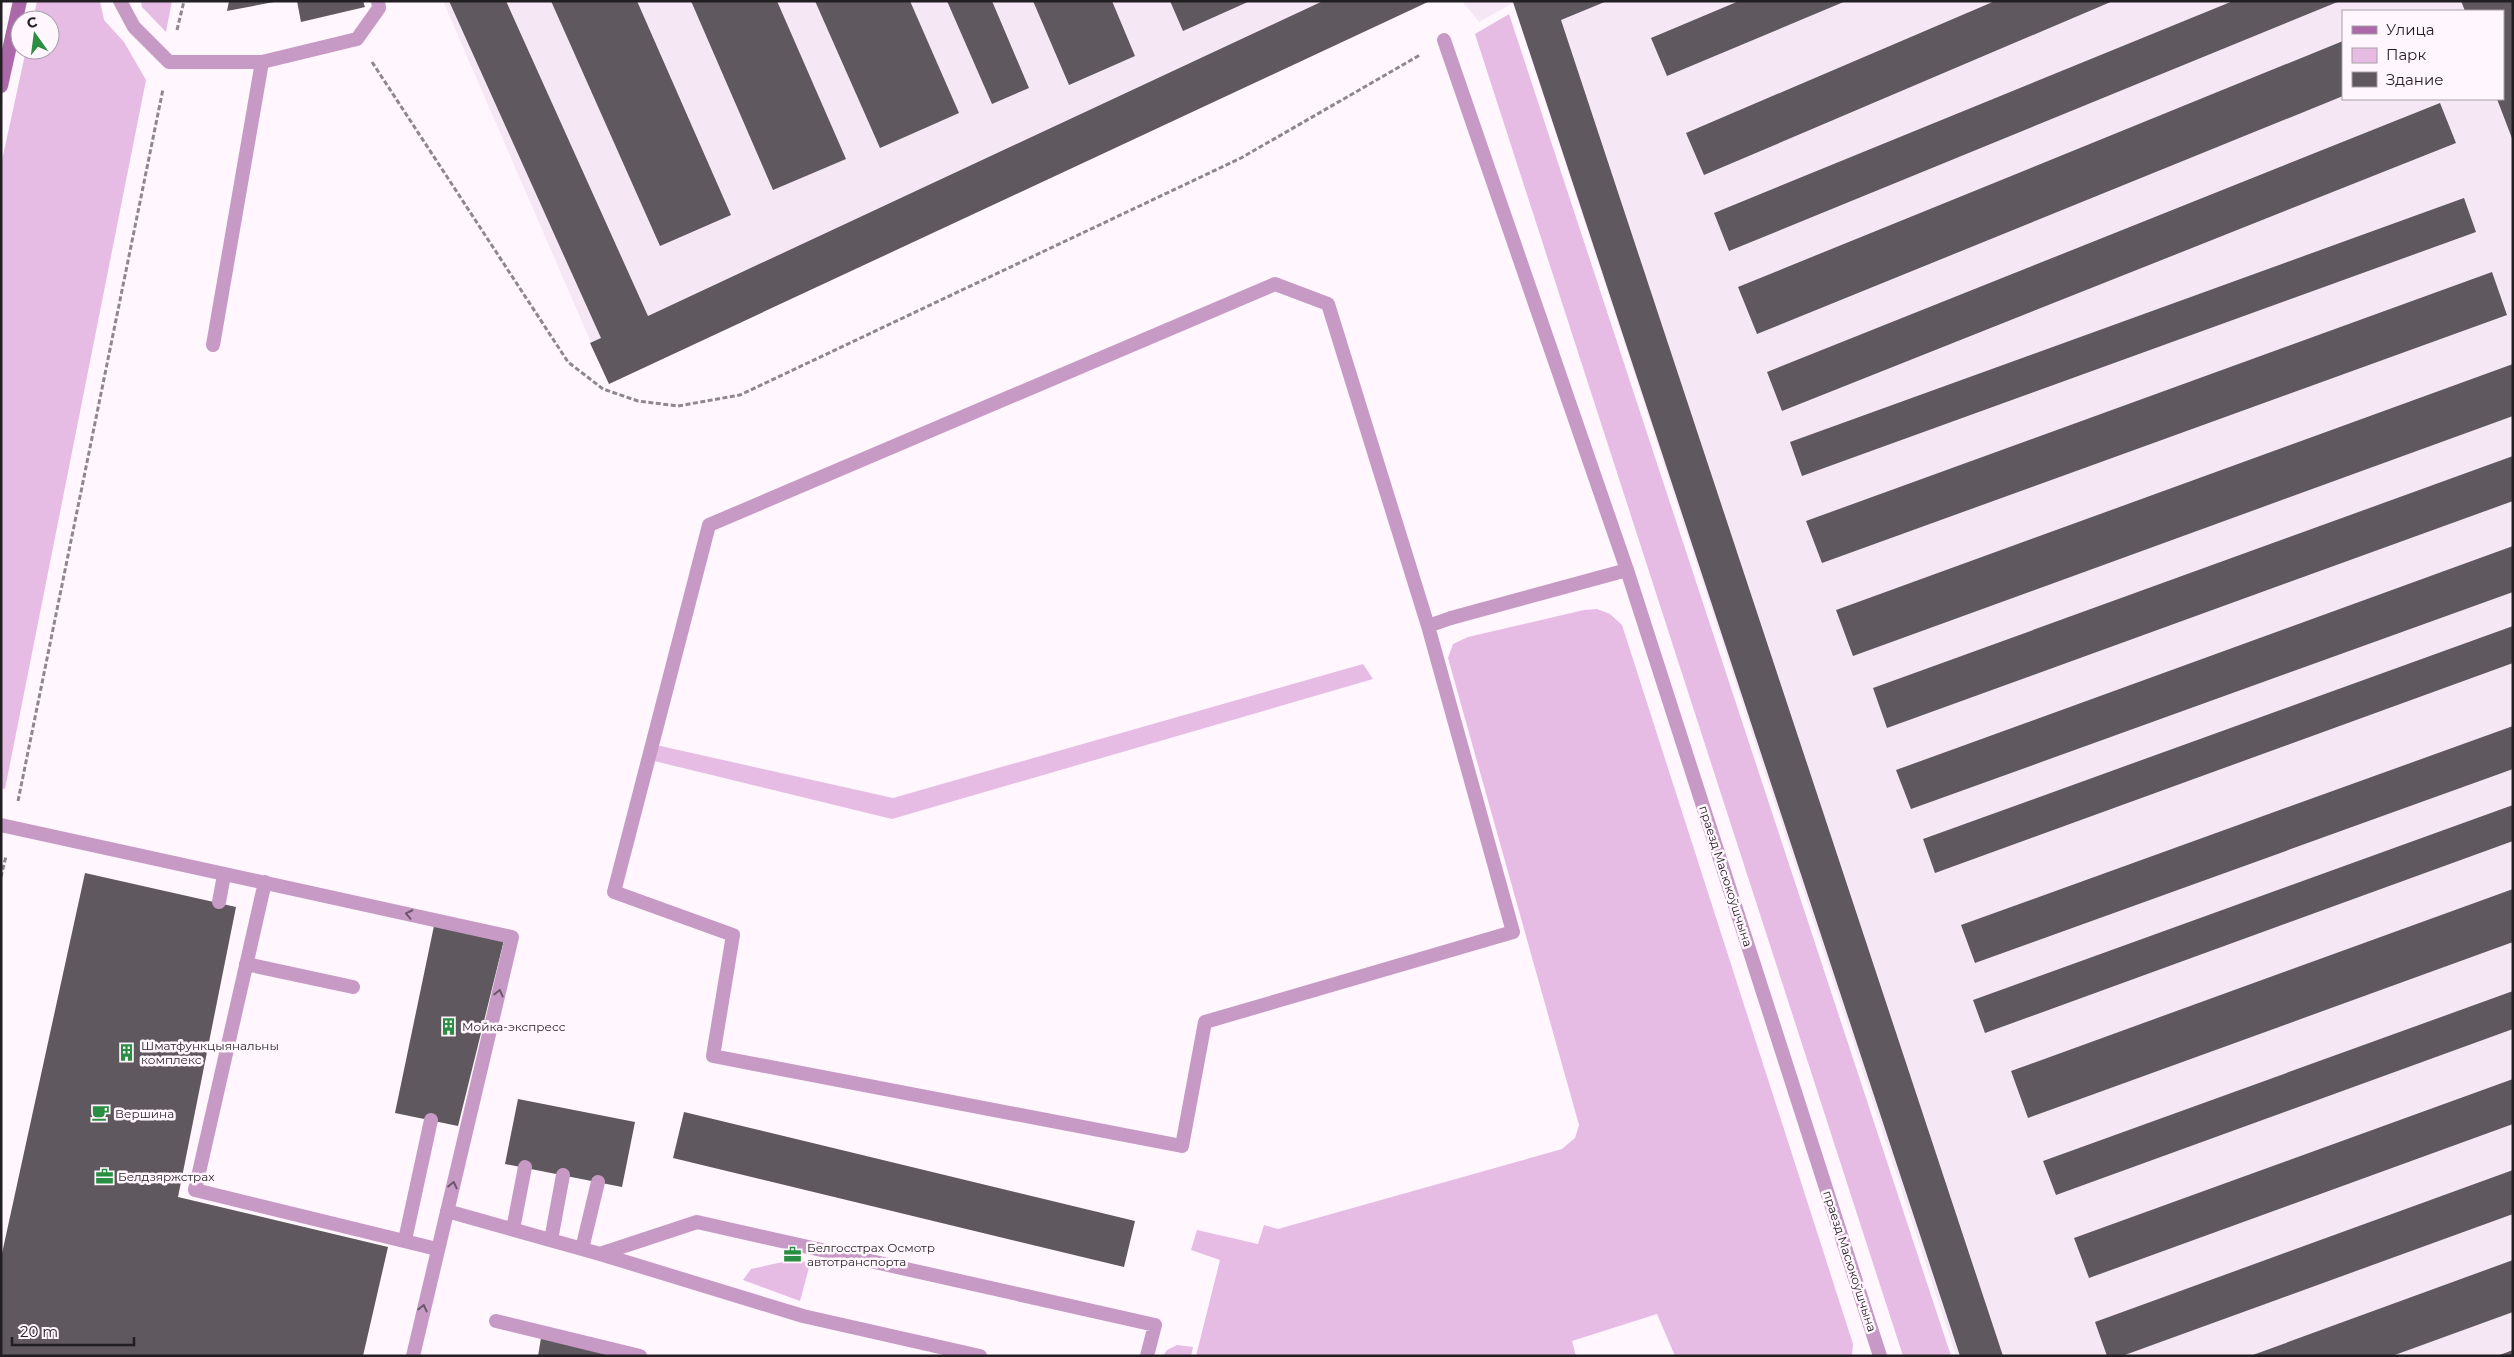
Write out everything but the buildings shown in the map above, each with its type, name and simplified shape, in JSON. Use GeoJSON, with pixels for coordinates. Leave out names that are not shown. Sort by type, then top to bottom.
{"type":"FeatureCollection","features":[{"type":"Feature","properties":{"kind":"main road"},"geometry":{"type":"LineString","coordinates":[[1,86],[20,1]]}},
{"type":"Feature","properties":{"kind":"street"},"geometry":{"type":"LineString","coordinates":[[120,1],[134,27],[169,62],[262,62],[357,39],[379,8],[378,1]]}},
{"type":"Feature","properties":{"kind":"street","name":"праезд Масюкоўшчына"},"geometry":{"type":"LineString","coordinates":[[1444,40],[1627,570],[1880,1356]]}},
{"type":"Feature","properties":{"kind":"street"},"geometry":{"type":"LineString","coordinates":[[213,345],[262,62]]}},
{"type":"Feature","properties":{"kind":"street"},"geometry":{"type":"LineString","coordinates":[[1275,284],[1328,304],[1428,626],[1513,932],[1205,1022],[1182,1146],[713,1056],[733,935],[614,892],[709,525],[1275,284]]}},
{"type":"Feature","properties":{"kind":"street"},"geometry":{"type":"LineString","coordinates":[[1428,626],[1627,570]]}},
{"type":"Feature","properties":{"kind":"street"},"geometry":{"type":"LineString","coordinates":[[7,826],[512,937],[413,1356]]}},
{"type":"Feature","properties":{"kind":"street"},"geometry":{"type":"LineString","coordinates":[[219,902],[224,875]]}},
{"type":"Feature","properties":{"kind":"street"},"geometry":{"type":"LineString","coordinates":[[265,882],[195,1190],[437,1249]]}},
{"type":"Feature","properties":{"kind":"street"},"geometry":{"type":"LineString","coordinates":[[246,964],[353,987]]}},
{"type":"Feature","properties":{"kind":"street"},"geometry":{"type":"LineString","coordinates":[[405,1240],[431,1120]]}},
{"type":"Feature","properties":{"kind":"street"},"geometry":{"type":"LineString","coordinates":[[513,1229],[525,1168]]}},
{"type":"Feature","properties":{"kind":"street"},"geometry":{"type":"LineString","coordinates":[[550,1240],[564,1175]]}},
{"type":"Feature","properties":{"kind":"street"},"geometry":{"type":"LineString","coordinates":[[582,1249],[598,1182]]}},
{"type":"Feature","properties":{"kind":"street"},"geometry":{"type":"LineString","coordinates":[[447,1211],[600,1254],[803,1316],[980,1356]]}},
{"type":"Feature","properties":{"kind":"street"},"geometry":{"type":"LineString","coordinates":[[600,1254],[697,1222],[1155,1325],[1146,1356]]}},
{"type":"Feature","properties":{"kind":"street"},"geometry":{"type":"LineString","coordinates":[[496,1321],[640,1356]]}},
{"type":"Feature","properties":{"kind":"path"},"geometry":{"type":"LineString","coordinates":[[7,826],[169,62],[184,1]]}},
{"type":"Feature","properties":{"kind":"path"},"geometry":{"type":"LineString","coordinates":[[357,39],[568,362],[603,389],[638,401],[678,406],[740,395],[1232,163],[1444,40]]}},
{"type":"Feature","properties":{"kind":"shaded area"},"geometry":{"type":"Polygon","coordinates":[[[443,1],[1430,1],[609,384],[443,1]]]}},
{"type":"Feature","properties":{"kind":"shaded area"},"geometry":{"type":"Polygon","coordinates":[[[1462,1],[2513,1],[2513,1356],[1956,1356],[1513,3],[1479,22],[1462,1]]]}},
{"type":"Feature","properties":{"kind":"green space"},"geometry":{"type":"Polygon","coordinates":[[[37,1],[100,1],[104,20],[124,42],[146,80],[5,789],[1,788],[1,165],[24,60],[60,60],[60,10],[35,10],[37,1]]]}},
{"type":"Feature","properties":{"kind":"green space"},"geometry":{"type":"Polygon","coordinates":[[[141,1],[172,1],[166,32],[142,7],[141,1]]]}},
{"type":"Feature","properties":{"kind":"green space"},"geometry":{"type":"Polygon","coordinates":[[[1509,14],[1951,1356],[1903,1356],[1475,34],[1509,14]]]}},
{"type":"Feature","properties":{"kind":"green space"},"geometry":{"type":"Polygon","coordinates":[[[1597,609],[1610,614],[1622,625],[1853,1344],[1852,1356],[1675,1356],[1657,1314],[1572,1341],[1576,1356],[1196,1356],[1220,1260],[1191,1250],[1197,1230],[1258,1244],[1264,1225],[1278,1229],[1562,1149],[1575,1138],[1579,1125],[1448,658],[1453,644],[1468,637],[1584,610],[1597,609]]]}},
{"type":"Feature","properties":{"kind":"green space"},"geometry":{"type":"Polygon","coordinates":[[[1363,664],[1373,679],[892,819],[646,759],[656,745],[893,798],[1363,664]]]}},
{"type":"Feature","properties":{"kind":"green space"},"geometry":{"type":"Polygon","coordinates":[[[797,1259],[810,1264],[800,1301],[743,1280],[751,1269],[797,1259]]]}},
{"type":"Feature","properties":{"kind":"green space"},"geometry":{"type":"Polygon","coordinates":[[[1177,1345],[1193,1347],[1191,1356],[1163,1356],[1167,1350],[1177,1345]]]}},
{"type":"Feature","properties":{"kind":"place","name":"Мойка-экспресс"},"geometry":{"type":"Point","coordinates":[448,1026]}},
{"type":"Feature","properties":{"kind":"place","name":"Шматфункцыянальны комплекс"},"geometry":{"type":"Point","coordinates":[127,1052]}},
{"type":"Feature","properties":{"kind":"place","name":"Вершина"},"geometry":{"type":"Point","coordinates":[101,1113]}},
{"type":"Feature","properties":{"kind":"place","name":"Белдзяржстрах"},"geometry":{"type":"Point","coordinates":[104,1176]}},
{"type":"Feature","properties":{"kind":"place","name":"Белгосстрах Осмотр автотранспорта"},"geometry":{"type":"Point","coordinates":[793,1254]}}]}
